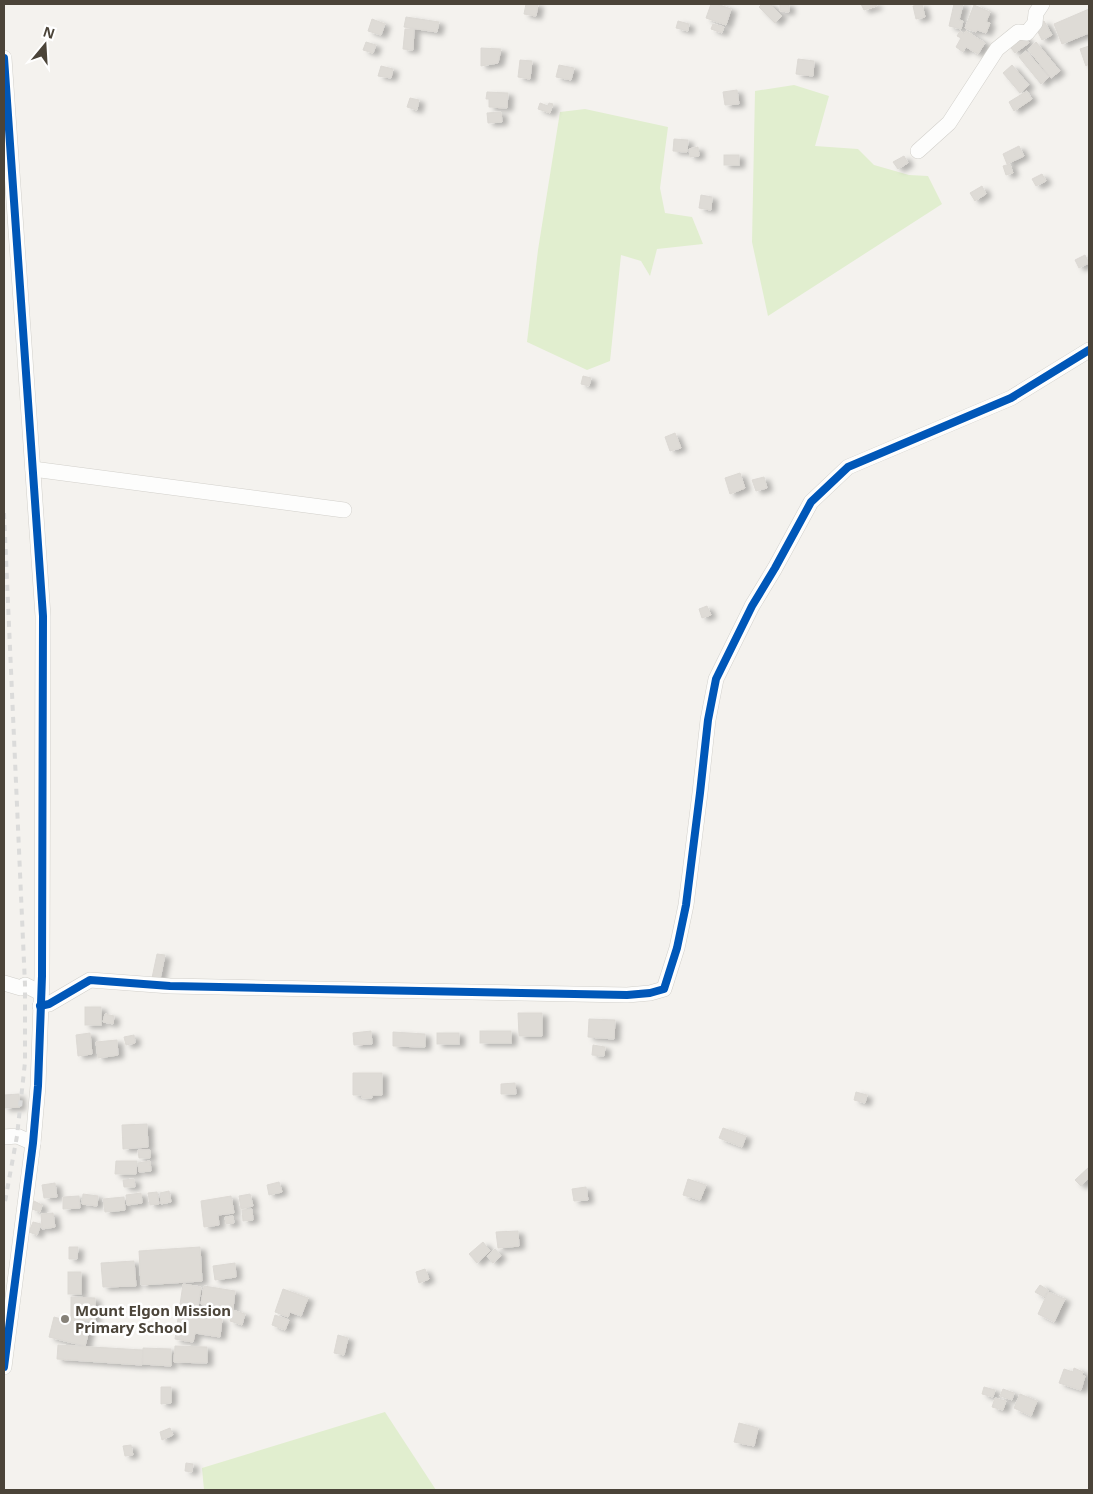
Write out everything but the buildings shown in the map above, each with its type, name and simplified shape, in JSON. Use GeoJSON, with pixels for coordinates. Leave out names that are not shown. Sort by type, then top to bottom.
{"type":"FeatureCollection","features":[{"type":"Feature","properties":{"kind":"street"},"geometry":{"type":"LineString","coordinates":[[918,151],[949,123],[997,49],[1018,32],[1027,33],[1035,23],[1036,13],[1042,4]]}},
{"type":"Feature","properties":{"kind":"street"},"geometry":{"type":"LineString","coordinates":[[4,58],[43,616],[41,1028],[38,1086],[33,1143],[4,1367]]}},
{"type":"Feature","properties":{"kind":"street"},"geometry":{"type":"LineString","coordinates":[[4,983],[21,988],[25,985],[41,1000],[49,1004],[90,980],[170,986],[627,995],[650,993],[664,989],[677,948],[686,905],[708,720],[716,679],[734,640],[811,502],[848,467],[1010,398],[1089,350]]}},
{"type":"Feature","properties":{"kind":"street"},"geometry":{"type":"LineString","coordinates":[[33,469],[344,510]]}},
{"type":"Feature","properties":{"kind":"street"},"geometry":{"type":"LineString","coordinates":[[4,1137],[17,1136],[33,1143]]}},
{"type":"Feature","properties":{"kind":"green space"},"geometry":{"type":"Polygon","coordinates":[[[794,85],[829,96],[815,146],[858,149],[874,165],[909,175],[928,176],[942,204],[768,316],[752,242],[755,91],[794,85]]]}},
{"type":"Feature","properties":{"kind":"green space"},"geometry":{"type":"Polygon","coordinates":[[[585,109],[668,127],[660,188],[665,213],[692,217],[703,244],[657,249],[650,276],[641,261],[621,255],[610,361],[587,370],[527,342],[538,250],[560,112],[585,109]]]}},
{"type":"Feature","properties":{"kind":"green space"},"geometry":{"type":"Polygon","coordinates":[[[385,1412],[436,1490],[204,1490],[202,1468],[385,1412]]]}},
{"type":"Feature","properties":{"kind":"railway"},"geometry":{"type":"LineString","coordinates":[[4,513],[25,985],[25,1062],[17,1136],[4,1207]]}},
{"type":"Feature","properties":{"kind":"cycle path"},"geometry":{"type":"LineString","coordinates":[[4,58],[43,616],[42,976],[38,1086],[33,1143],[4,1367]]}},
{"type":"Feature","properties":{"kind":"cycle path"},"geometry":{"type":"LineString","coordinates":[[40,1006],[49,1004],[90,980],[170,986],[627,995],[650,993],[664,989],[677,948],[686,905],[708,720],[716,679],[752,606],[811,502],[848,467],[1011,398],[1089,350]]}},
{"type":"Feature","properties":{"kind":"place","name":"Mount Elgon Mission Primary School"},"geometry":{"type":"Point","coordinates":[65,1319]}}]}
